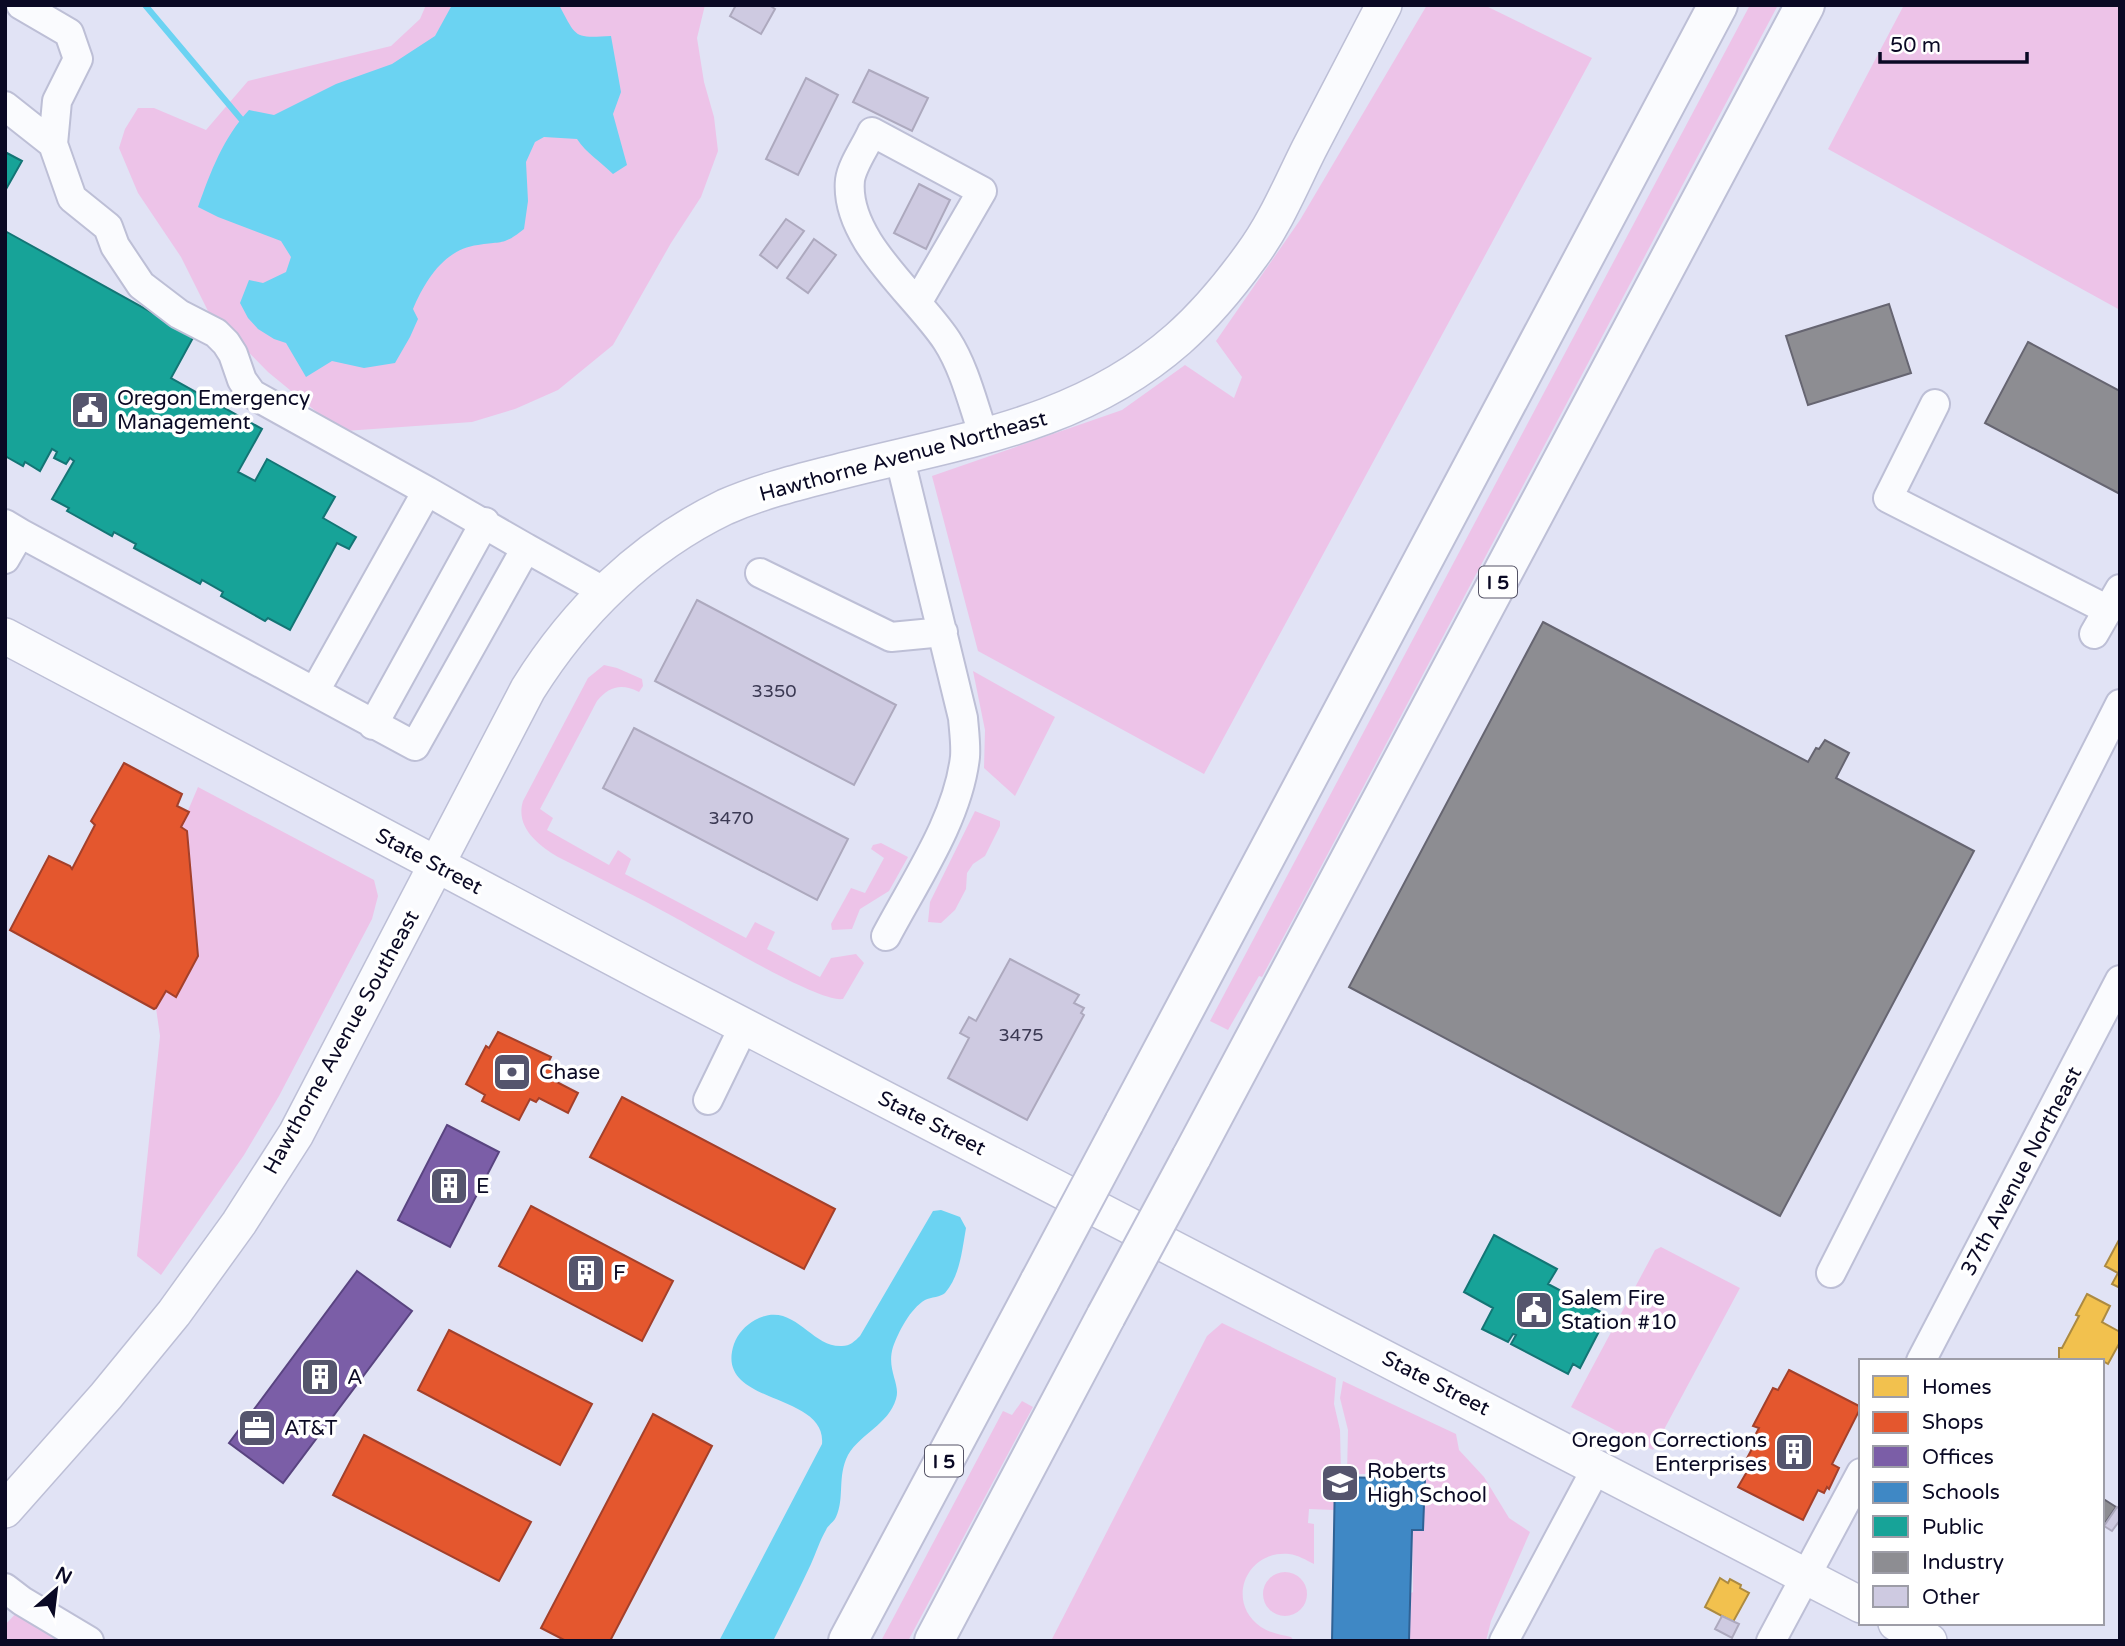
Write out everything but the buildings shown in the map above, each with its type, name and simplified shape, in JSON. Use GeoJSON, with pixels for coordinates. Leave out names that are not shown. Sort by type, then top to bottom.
{"type":"FeatureCollection","features":[{"type":"Feature","properties":{"kind":"highway","name":"I 5"},"geometry":{"type":"LineString","coordinates":[[848,1641],[1718,5]]}},
{"type":"Feature","properties":{"kind":"highway","name":"I 5"},"geometry":{"type":"LineString","coordinates":[[934,1641],[1805,5]]}},
{"type":"Feature","properties":{"kind":"main road","name":"Hawthorne Avenue Northeast"},"geometry":{"type":"LineString","coordinates":[[437,866],[528,690],[551,653],[573,624],[615,581],[672,537],[726,507],[779,487],[984,436],[1051,416],[1084,401],[1142,366],[1178,339],[1252,255],[1384,5]]}},
{"type":"Feature","properties":{"kind":"main road","name":"State Street"},"geometry":{"type":"LineString","coordinates":[[5,636],[437,866],[1859,1604]]}},
{"type":"Feature","properties":{"kind":"main road","name":"Hawthorne Avenue Southeast"},"geometry":{"type":"LineString","coordinates":[[5,1510],[174,1313],[239,1223],[296,1134],[437,866]]}},
{"type":"Feature","properties":{"kind":"main road"},"geometry":{"type":"LineString","coordinates":[[1900,1625],[1929,1641]]}},
{"type":"Feature","properties":{"kind":"street"},"geometry":{"type":"LineString","coordinates":[[21,5],[69,33],[78,59],[57,101],[53,144],[72,198],[108,227],[115,246],[141,285],[179,314],[216,334],[226,343],[242,380],[252,394],[485,522],[605,592]]}},
{"type":"Feature","properties":{"kind":"street"},"geometry":{"type":"LineString","coordinates":[[5,106],[53,144]]}},
{"type":"Feature","properties":{"kind":"street"},"geometry":{"type":"LineString","coordinates":[[917,303],[982,191],[872,132],[850,178],[851,207],[872,247],[947,342],[984,436]]}},
{"type":"Feature","properties":{"kind":"street"},"geometry":{"type":"LineString","coordinates":[[1935,404],[1888,498],[2114,600],[2094,634]]}},
{"type":"Feature","properties":{"kind":"street"},"geometry":{"type":"LineString","coordinates":[[886,936],[944,826],[960,785],[965,755],[964,718],[899,455]]}},
{"type":"Feature","properties":{"kind":"street"},"geometry":{"type":"LineString","coordinates":[[315,691],[427,491]]}},
{"type":"Feature","properties":{"kind":"street"},"geometry":{"type":"LineString","coordinates":[[373,725],[485,522]]}},
{"type":"Feature","properties":{"kind":"street"},"geometry":{"type":"LineString","coordinates":[[5,559],[13,529],[415,746],[526,548]]}},
{"type":"Feature","properties":{"kind":"street"},"geometry":{"type":"LineString","coordinates":[[760,572],[891,637],[943,632]]}},
{"type":"Feature","properties":{"kind":"street"},"geometry":{"type":"LineString","coordinates":[[1831,1273],[2120,704]]}},
{"type":"Feature","properties":{"kind":"street","name":"37th Avenue Northeast"},"geometry":{"type":"LineString","coordinates":[[1922,1359],[2120,980]]}},
{"type":"Feature","properties":{"kind":"street"},"geometry":{"type":"LineString","coordinates":[[708,1100],[744,1026]]}},
{"type":"Feature","properties":{"kind":"street"},"geometry":{"type":"LineString","coordinates":[[1504,1641],[1597,1467]]}},
{"type":"Feature","properties":{"kind":"street"},"geometry":{"type":"LineString","coordinates":[[1771,1641],[1859,1477]]}},
{"type":"Feature","properties":{"kind":"street"},"geometry":{"type":"LineString","coordinates":[[5,1588],[52,1632],[89,1641]]}},
{"type":"Feature","properties":{"kind":"shaded area"},"geometry":{"type":"Polygon","coordinates":[[[426,5],[705,5],[697,38],[704,82],[714,117],[718,151],[701,197],[671,243],[613,345],[558,390],[515,409],[472,422],[345,431],[318,413],[268,372],[208,311],[181,257],[138,193],[119,148],[125,129],[138,108],[154,108],[206,130],[248,81],[391,46],[420,19],[426,5]]]}},
{"type":"Feature","properties":{"kind":"shaded area"},"geometry":{"type":"Polygon","coordinates":[[[1427,5],[1484,5],[1592,58],[1204,774],[978,651],[932,476],[1122,410],[1185,365],[1234,398],[1242,377],[1216,341],[1300,220],[1427,5]]]}},
{"type":"Feature","properties":{"kind":"shaded area"},"geometry":{"type":"Polygon","coordinates":[[[1750,5],[1778,5],[1262,977],[1259,976],[1228,1030],[1210,1021],[1750,5]]]}},
{"type":"Feature","properties":{"kind":"shaded area"},"geometry":{"type":"Polygon","coordinates":[[[1904,5],[2120,5],[2120,310],[1828,149],[1904,5]]]}},
{"type":"Feature","properties":{"kind":"shaded area"},"geometry":{"type":"Polygon","coordinates":[[[604,665],[642,679],[643,686],[639,692],[621,687],[611,689],[597,701],[540,809],[553,818],[547,830],[609,865],[618,850],[631,859],[625,874],[746,938],[755,922],[775,932],[767,949],[820,977],[831,958],[856,954],[864,963],[843,999],[810,990],[786,979],[660,909],[558,857],[530,834],[522,819],[523,801],[588,678],[604,665]]]}},
{"type":"Feature","properties":{"kind":"shaded area"},"geometry":{"type":"Polygon","coordinates":[[[973,671],[1055,717],[1015,796],[984,768],[985,730],[973,671]]]}},
{"type":"Feature","properties":{"kind":"shaded area"},"geometry":{"type":"Polygon","coordinates":[[[198,787],[374,880],[378,896],[372,919],[279,1096],[244,1155],[161,1275],[137,1256],[160,1036],[156,1008],[166,991],[177,996],[198,956],[187,831],[181,827],[198,787]]]}},
{"type":"Feature","properties":{"kind":"shaded area"},"geometry":{"type":"Polygon","coordinates":[[[975,811],[1000,821],[1000,826],[985,856],[973,864],[967,873],[966,889],[955,910],[941,923],[928,922],[930,902],[975,811]]]}},
{"type":"Feature","properties":{"kind":"shaded area"},"geometry":{"type":"Polygon","coordinates":[[[881,843],[908,857],[889,891],[860,909],[852,929],[832,930],[831,924],[851,888],[865,893],[884,858],[871,849],[873,845],[881,843]]]}},
{"type":"Feature","properties":{"kind":"shaded area"},"geometry":{"type":"Polygon","coordinates":[[[1661,1247],[1740,1288],[1653,1450],[1571,1407],[1655,1250],[1661,1247]]]}},
{"type":"Feature","properties":{"kind":"shaded area"},"geometry":{"type":"Polygon","coordinates":[[[1222,1323],[1336,1378],[1334,1404],[1340,1430],[1341,1473],[1335,1473],[1334,1510],[1309,1509],[1308,1523],[1314,1524],[1314,1564],[1289,1554],[1274,1555],[1261,1560],[1245,1580],[1243,1592],[1244,1604],[1250,1617],[1261,1627],[1291,1637],[1294,1641],[1051,1641],[1207,1336],[1222,1323]]]}},
{"type":"Feature","properties":{"kind":"shaded area"},"geometry":{"type":"Polygon","coordinates":[[[1343,1381],[1456,1434],[1459,1450],[1484,1477],[1509,1518],[1530,1532],[1491,1621],[1486,1641],[1409,1641],[1413,1592],[1412,1530],[1423,1530],[1424,1479],[1388,1478],[1388,1474],[1347,1474],[1348,1430],[1340,1398],[1343,1381]]]}},
{"type":"Feature","properties":{"kind":"shaded area"},"geometry":{"type":"Polygon","coordinates":[[[1022,1401],[1033,1407],[908,1641],[881,1641],[1003,1411],[1012,1415],[1022,1401]]]}},
{"type":"Feature","properties":{"kind":"shaded area"},"geometry":{"type":"Polygon","coordinates":[[[1285,1572],[1300,1579],[1307,1594],[1300,1609],[1285,1616],[1270,1609],[1263,1594],[1270,1579],[1285,1572]]]}},
{"type":"Feature","properties":{"kind":"shaded area"},"geometry":{"type":"Polygon","coordinates":[[[19,1610],[72,1641],[5,1641],[5,1625],[19,1610]]]}},
{"type":"Feature","properties":{"kind":"water"},"geometry":{"type":"Polygon","coordinates":[[[452,5],[559,5],[578,34],[589,37],[611,36],[621,92],[613,114],[627,165],[613,174],[577,139],[544,137],[535,142],[526,162],[528,201],[524,229],[502,242],[466,248],[455,253],[437,268],[413,309],[418,319],[395,363],[364,368],[332,361],[306,377],[286,343],[258,329],[240,303],[249,280],[263,283],[286,272],[291,257],[281,241],[198,207],[208,181],[225,144],[249,110],[274,115],[336,84],[392,64],[435,36],[452,5]]]}},
{"type":"Feature","properties":{"kind":"water"},"geometry":{"type":"Polygon","coordinates":[[[941,1210],[960,1217],[966,1228],[957,1271],[945,1293],[920,1304],[898,1334],[891,1355],[897,1388],[896,1399],[887,1416],[853,1447],[848,1455],[843,1471],[839,1510],[827,1528],[773,1641],[719,1641],[822,1444],[819,1427],[807,1415],[754,1389],[740,1378],[732,1364],[736,1340],[755,1320],[769,1315],[781,1315],[831,1345],[845,1346],[852,1343],[860,1336],[933,1211],[941,1210]]]}},
{"type":"Feature","properties":{"kind":"waterway"},"geometry":{"type":"LineString","coordinates":[[145,5],[241,119]]}},
{"type":"Feature","properties":{"kind":"place","name":"Oregon Emergency Management"},"geometry":{"type":"Point","coordinates":[90,410]}},
{"type":"Feature","properties":{"kind":"place","name":"Chase"},"geometry":{"type":"Point","coordinates":[512,1072]}},
{"type":"Feature","properties":{"kind":"place","name":"E"},"geometry":{"type":"Point","coordinates":[449,1186]}},
{"type":"Feature","properties":{"kind":"place","name":"F"},"geometry":{"type":"Point","coordinates":[586,1273]}},
{"type":"Feature","properties":{"kind":"place","name":"Salem Fire Station #10"},"geometry":{"type":"Point","coordinates":[1534,1310]}},
{"type":"Feature","properties":{"kind":"place","name":"A"},"geometry":{"type":"Point","coordinates":[320,1377]}},
{"type":"Feature","properties":{"kind":"place","name":"AT&T"},"geometry":{"type":"Point","coordinates":[257,1428]}},
{"type":"Feature","properties":{"kind":"place","name":"Oregon Corrections Enterprises"},"geometry":{"type":"Point","coordinates":[1794,1452]}},
{"type":"Feature","properties":{"kind":"place","name":"Roberts High School"},"geometry":{"type":"Point","coordinates":[1340,1483]}}]}
